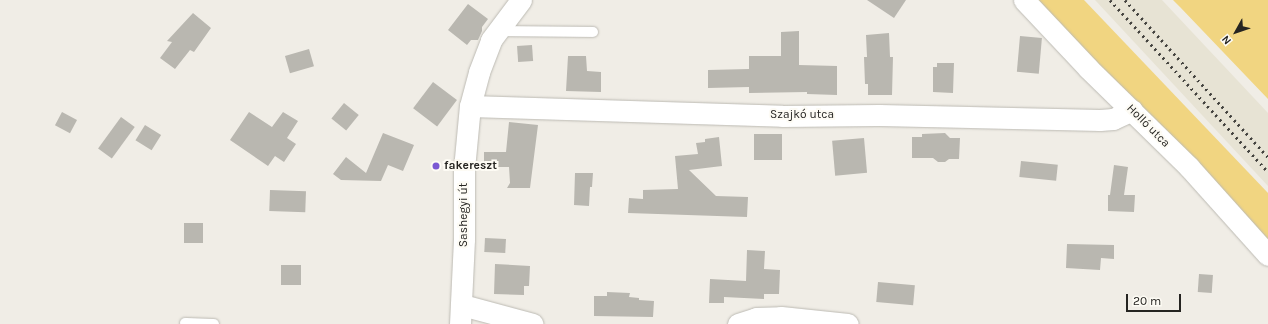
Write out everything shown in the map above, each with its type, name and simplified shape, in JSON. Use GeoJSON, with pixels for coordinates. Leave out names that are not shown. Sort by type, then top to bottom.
{"type":"FeatureCollection","features":[{"type":"Feature","properties":{"kind":"street","name":"Sashegyi út"},"geometry":{"type":"LineString","coordinates":[[461,315],[464,238],[464,169],[470,106],[479,72],[491,40],[521,0]]}},
{"type":"Feature","properties":{"kind":"street","name":"Holló utca"},"geometry":{"type":"LineString","coordinates":[[1024,0],[1088,68],[1189,167],[1268,256]]}},
{"type":"Feature","properties":{"kind":"street","name":"Szajkó utca"},"geometry":{"type":"LineString","coordinates":[[470,106],[782,116],[879,115],[1100,120],[1113,119],[1132,110]]}},
{"type":"Feature","properties":{"kind":"street"},"geometry":{"type":"LineString","coordinates":[[461,315],[533,324]]}},
{"type":"Feature","properties":{"kind":"street"},"geometry":{"type":"LineString","coordinates":[[738,324],[756,318],[781,317],[848,324]]}},
{"type":"Feature","properties":{"kind":"lane"},"geometry":{"type":"LineString","coordinates":[[498,31],[593,32]]}},
{"type":"Feature","properties":{"kind":"lane"},"geometry":{"type":"LineString","coordinates":[[185,323],[214,324]]}},
{"type":"Feature","properties":{"kind":"shaded area"},"geometry":{"type":"Polygon","coordinates":[[[1028,0],[1084,0],[1268,193],[1268,243],[1028,0]]]}},
{"type":"Feature","properties":{"kind":"shaded area"},"geometry":{"type":"Polygon","coordinates":[[[1095,0],[1162,0],[1268,113],[1268,186],[1095,0]]]}},
{"type":"Feature","properties":{"kind":"shaded area"},"geometry":{"type":"Polygon","coordinates":[[[1173,0],[1268,0],[1268,99],[1180,7],[1173,0]]]}},
{"type":"Feature","properties":{"kind":"building"},"geometry":{"type":"Polygon","coordinates":[[[867,0],[906,0],[894,18],[867,0]]]}},
{"type":"Feature","properties":{"kind":"building"},"geometry":{"type":"Polygon","coordinates":[[[468,4],[488,19],[482,27],[478,40],[471,40],[467,45],[448,30],[468,4]]]}},
{"type":"Feature","properties":{"kind":"building"},"geometry":{"type":"Polygon","coordinates":[[[193,13],[211,28],[194,52],[190,50],[175,69],[160,58],[172,42],[167,41],[193,13]]]}},
{"type":"Feature","properties":{"kind":"building"},"geometry":{"type":"Polygon","coordinates":[[[799,31],[799,65],[837,66],[837,95],[807,94],[807,92],[749,93],[749,87],[708,88],[708,70],[749,69],[749,56],[781,56],[781,32],[799,31]]]}},
{"type":"Feature","properties":{"kind":"building"},"geometry":{"type":"Polygon","coordinates":[[[889,33],[890,57],[893,57],[892,95],[868,95],[868,84],[865,84],[864,57],[867,57],[866,35],[889,33]]]}},
{"type":"Feature","properties":{"kind":"building"},"geometry":{"type":"Polygon","coordinates":[[[1020,36],[1042,38],[1039,74],[1017,72],[1020,36]]]}},
{"type":"Feature","properties":{"kind":"building"},"geometry":{"type":"Polygon","coordinates":[[[532,45],[533,61],[518,62],[517,46],[532,45]]]}},
{"type":"Feature","properties":{"kind":"building"},"geometry":{"type":"Polygon","coordinates":[[[309,49],[314,66],[290,73],[285,56],[309,49]]]}},
{"type":"Feature","properties":{"kind":"building"},"geometry":{"type":"Polygon","coordinates":[[[568,56],[586,56],[587,71],[601,72],[601,92],[566,91],[568,56]]]}},
{"type":"Feature","properties":{"kind":"building"},"geometry":{"type":"Polygon","coordinates":[[[937,63],[954,63],[953,93],[933,92],[933,67],[937,67],[937,63]]]}},
{"type":"Feature","properties":{"kind":"building"},"geometry":{"type":"Polygon","coordinates":[[[433,82],[457,100],[437,126],[413,108],[433,82]]]}},
{"type":"Feature","properties":{"kind":"building"},"geometry":{"type":"Polygon","coordinates":[[[344,103],[359,115],[346,131],[331,119],[344,103]]]}},
{"type":"Feature","properties":{"kind":"building"},"geometry":{"type":"Polygon","coordinates":[[[62,112],[77,120],[70,133],[55,125],[62,112]]]}},
{"type":"Feature","properties":{"kind":"building"},"geometry":{"type":"Polygon","coordinates":[[[249,112],[272,127],[283,112],[298,121],[287,138],[296,144],[284,162],[275,156],[268,166],[230,140],[249,112]]]}},
{"type":"Feature","properties":{"kind":"building"},"geometry":{"type":"Polygon","coordinates":[[[121,117],[135,127],[112,159],[98,149],[121,117]]]}},
{"type":"Feature","properties":{"kind":"building"},"geometry":{"type":"Polygon","coordinates":[[[509,122],[538,125],[530,188],[507,188],[510,183],[509,167],[490,167],[484,163],[484,152],[506,152],[509,122]]]}},
{"type":"Feature","properties":{"kind":"building"},"geometry":{"type":"Polygon","coordinates":[[[145,125],[161,135],[152,150],[135,140],[145,125]]]}},
{"type":"Feature","properties":{"kind":"building"},"geometry":{"type":"Polygon","coordinates":[[[383,133],[414,145],[403,171],[388,165],[381,181],[341,180],[333,174],[346,157],[366,173],[383,133]]]}},
{"type":"Feature","properties":{"kind":"building"},"geometry":{"type":"Polygon","coordinates":[[[945,133],[950,138],[960,138],[959,159],[949,159],[945,162],[938,162],[933,158],[912,158],[912,137],[922,137],[922,134],[945,133]]]}},
{"type":"Feature","properties":{"kind":"building"},"geometry":{"type":"Polygon","coordinates":[[[754,134],[782,134],[782,160],[754,160],[754,134]]]}},
{"type":"Feature","properties":{"kind":"building"},"geometry":{"type":"Polygon","coordinates":[[[719,137],[722,166],[689,170],[716,196],[748,197],[747,217],[628,213],[629,198],[643,199],[643,190],[678,189],[675,156],[698,154],[696,143],[705,142],[705,139],[719,137]]]}},
{"type":"Feature","properties":{"kind":"building"},"geometry":{"type":"Polygon","coordinates":[[[864,138],[867,173],[835,176],[832,141],[864,138]]]}},
{"type":"Feature","properties":{"kind":"building"},"geometry":{"type":"Polygon","coordinates":[[[1021,161],[1058,165],[1056,181],[1019,177],[1021,161]]]}},
{"type":"Feature","properties":{"kind":"building"},"geometry":{"type":"Polygon","coordinates":[[[1114,165],[1128,167],[1124,195],[1135,195],[1134,212],[1108,211],[1108,195],[1110,195],[1114,165]]]}},
{"type":"Feature","properties":{"kind":"building"},"geometry":{"type":"Polygon","coordinates":[[[575,173],[593,173],[592,187],[590,187],[589,206],[574,205],[575,173]]]}},
{"type":"Feature","properties":{"kind":"building"},"geometry":{"type":"Polygon","coordinates":[[[270,190],[306,191],[305,212],[269,211],[270,190]]]}},
{"type":"Feature","properties":{"kind":"building"},"geometry":{"type":"Polygon","coordinates":[[[184,223],[203,223],[203,243],[184,243],[184,223]]]}},
{"type":"Feature","properties":{"kind":"building"},"geometry":{"type":"Polygon","coordinates":[[[485,238],[506,239],[505,253],[484,252],[485,238]]]}},
{"type":"Feature","properties":{"kind":"building"},"geometry":{"type":"Polygon","coordinates":[[[1067,244],[1114,245],[1114,259],[1101,258],[1100,270],[1066,268],[1067,244]]]}},
{"type":"Feature","properties":{"kind":"building"},"geometry":{"type":"Polygon","coordinates":[[[747,250],[765,251],[764,269],[780,270],[779,294],[764,294],[764,299],[724,297],[724,303],[709,303],[710,279],[746,281],[747,250]]]}},
{"type":"Feature","properties":{"kind":"building"},"geometry":{"type":"Polygon","coordinates":[[[495,264],[530,266],[529,286],[524,286],[524,295],[494,294],[495,264]]]}},
{"type":"Feature","properties":{"kind":"building"},"geometry":{"type":"Polygon","coordinates":[[[281,265],[301,265],[301,285],[281,285],[281,265]]]}},
{"type":"Feature","properties":{"kind":"building"},"geometry":{"type":"Polygon","coordinates":[[[1199,274],[1213,275],[1212,293],[1198,292],[1199,274]]]}},
{"type":"Feature","properties":{"kind":"building"},"geometry":{"type":"Polygon","coordinates":[[[878,282],[915,285],[913,305],[876,302],[878,282]]]}},
{"type":"Feature","properties":{"kind":"building"},"geometry":{"type":"Polygon","coordinates":[[[607,292],[630,293],[629,297],[639,298],[639,300],[654,301],[653,317],[594,316],[594,296],[607,296],[607,292]]]}},
{"type":"Feature","properties":{"kind":"railway"},"geometry":{"type":"LineString","coordinates":[[1110,0],[1268,172]]}},
{"type":"Feature","properties":{"kind":"railway"},"geometry":{"type":"LineString","coordinates":[[1125,0],[1268,157]]}},
{"type":"Feature","properties":{"kind":"place","name":"fakereszt"},"geometry":{"type":"Point","coordinates":[436,166]}}]}
